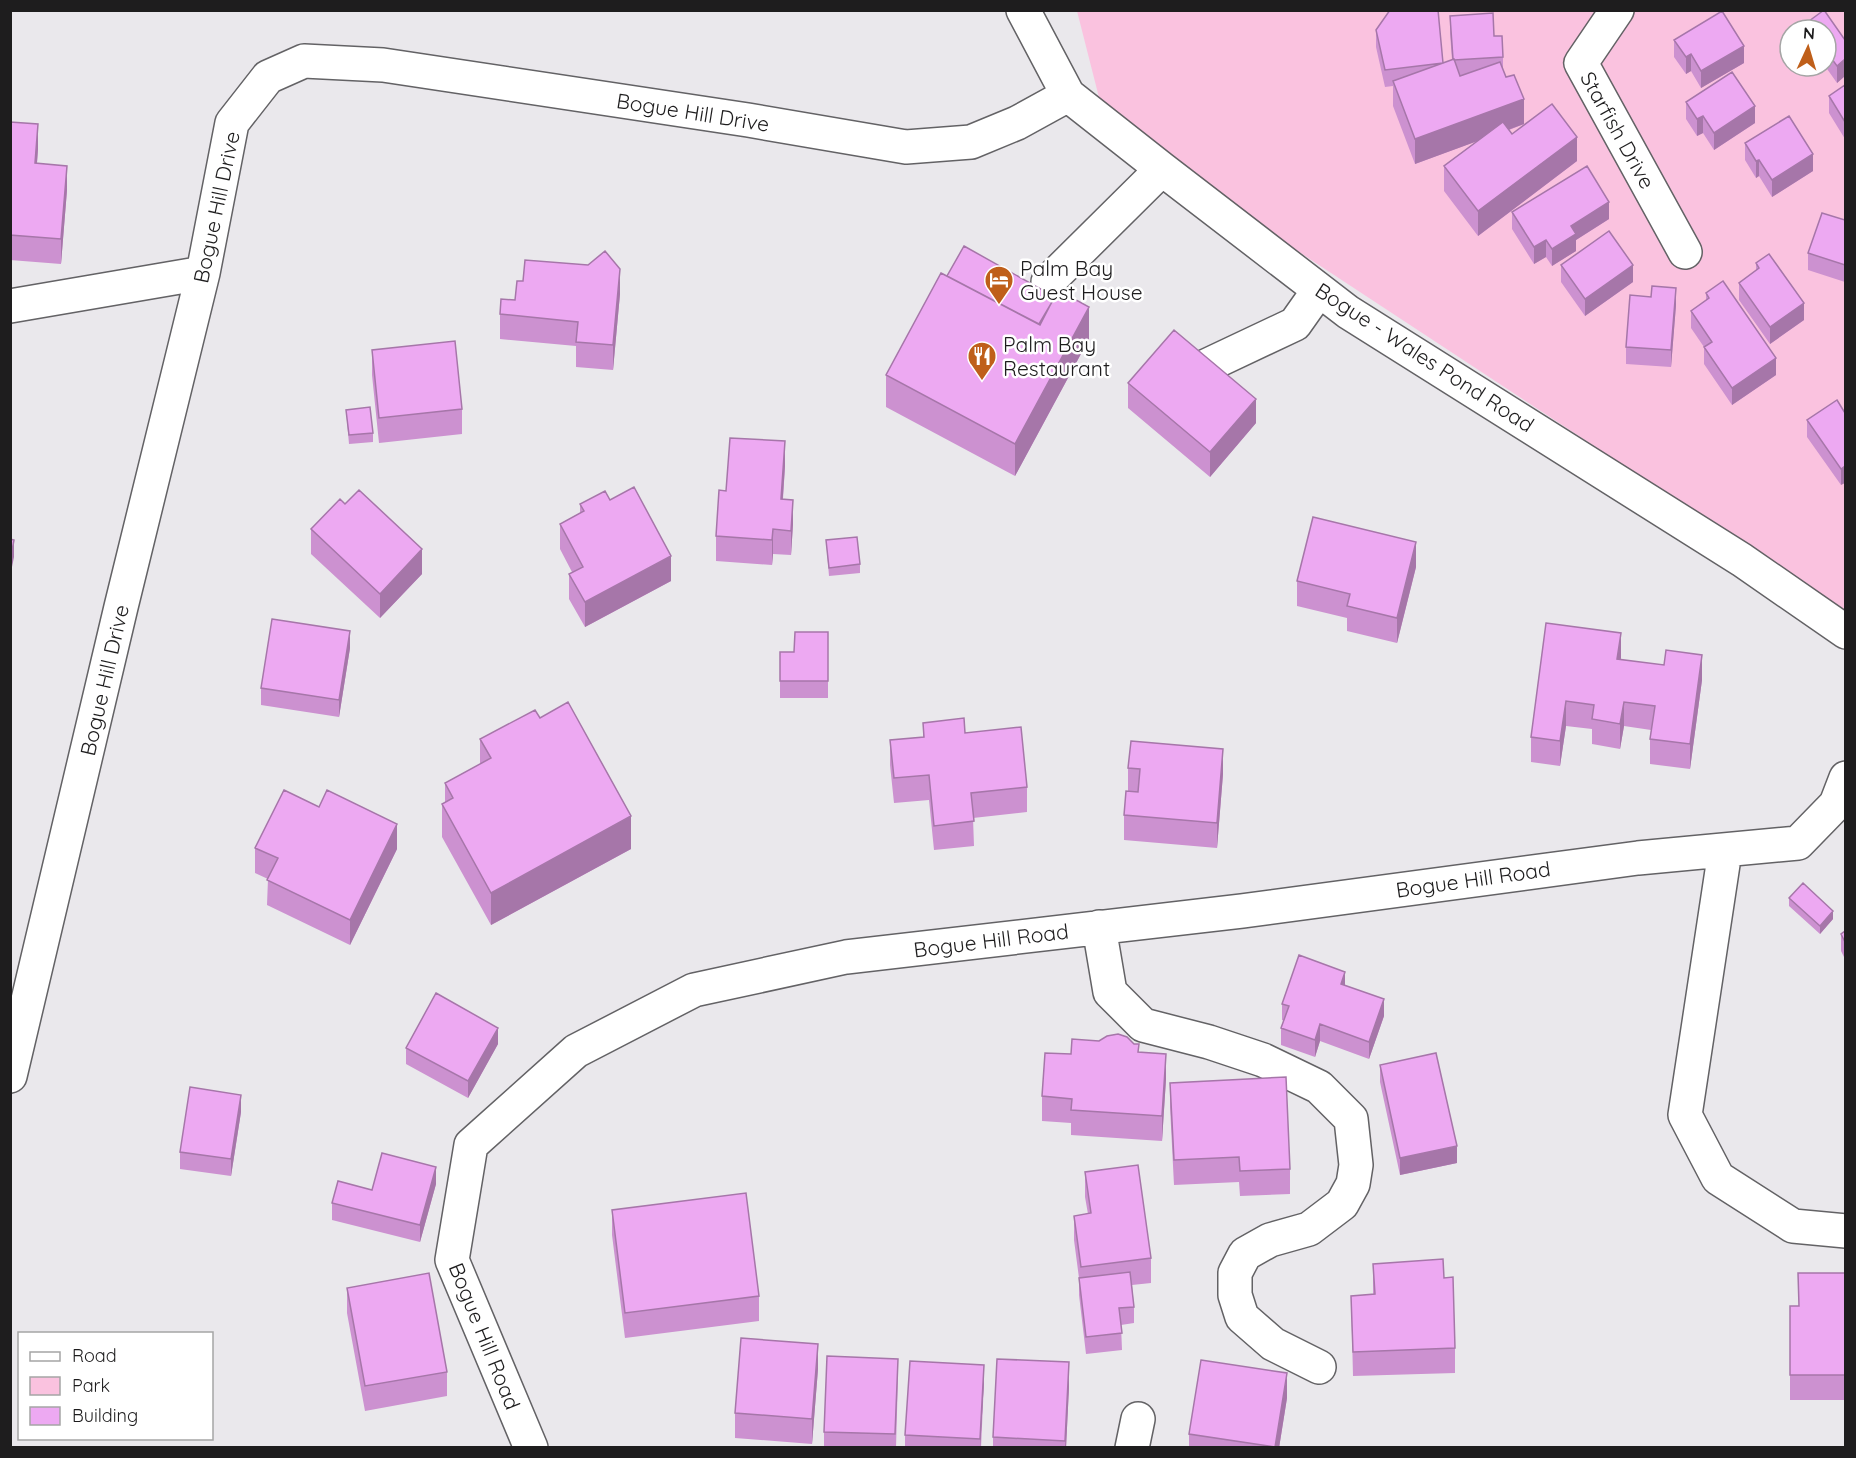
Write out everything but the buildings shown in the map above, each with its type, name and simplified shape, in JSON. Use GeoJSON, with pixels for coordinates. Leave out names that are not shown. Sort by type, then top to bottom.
{"type":"FeatureCollection","features":[{"type":"Feature","properties":{"kind":"street","name":"Bogue - Wales Pond Road"},"geometry":{"type":"LineString","coordinates":[[1023,10],[1068,95],[1348,312],[1743,560],[1845,632]]}},
{"type":"Feature","properties":{"kind":"street","name":"Starfish Drive"},"geometry":{"type":"LineString","coordinates":[[1617,10],[1581,63],[1685,252]]}},
{"type":"Feature","properties":{"kind":"street","name":"Bogue Hill Drive"},"geometry":{"type":"LineString","coordinates":[[10,1076],[203,273],[232,123],[268,77],[304,61],[383,65],[748,120],[906,147],[971,142],[1017,123],[1068,95]]}},
{"type":"Feature","properties":{"kind":"street"},"geometry":{"type":"LineString","coordinates":[[1048,282],[1162,169]]}},
{"type":"Feature","properties":{"kind":"street"},"geometry":{"type":"LineString","coordinates":[[10,306],[203,273]]}},
{"type":"Feature","properties":{"kind":"street"},"geometry":{"type":"LineString","coordinates":[[1206,366],[1294,324],[1319,290]]}},
{"type":"Feature","properties":{"kind":"street","name":"Bogue Hill Road"},"geometry":{"type":"LineString","coordinates":[[531,1448],[452,1260],[471,1145],[576,1051],[694,990],[846,957],[1242,911],[1638,858],[1798,843],[1836,804],[1845,778]]}},
{"type":"Feature","properties":{"kind":"street"},"geometry":{"type":"LineString","coordinates":[[1725,850],[1685,1114],[1718,1178],[1794,1226],[1845,1231]]}},
{"type":"Feature","properties":{"kind":"street"},"geometry":{"type":"LineString","coordinates":[[1099,927],[1110,992],[1143,1026],[1209,1042],[1263,1060],[1319,1087],[1351,1119],[1356,1165],[1353,1184],[1342,1204],[1309,1229],[1270,1239],[1245,1254],[1235,1273],[1235,1295],[1242,1317],[1273,1344],[1319,1367]]}},
{"type":"Feature","properties":{"kind":"green space"},"geometry":{"type":"Polygon","coordinates":[[[1077,11],[1845,11],[1845,611],[1106,125],[1077,11]]]}},
{"type":"Feature","properties":{"kind":"place","name":"Palm Bay Guest House"},"geometry":{"type":"Point","coordinates":[999,306]}},
{"type":"Feature","properties":{"kind":"place","name":"Palm Bay Restaurant"},"geometry":{"type":"Point","coordinates":[982,382]}}]}
